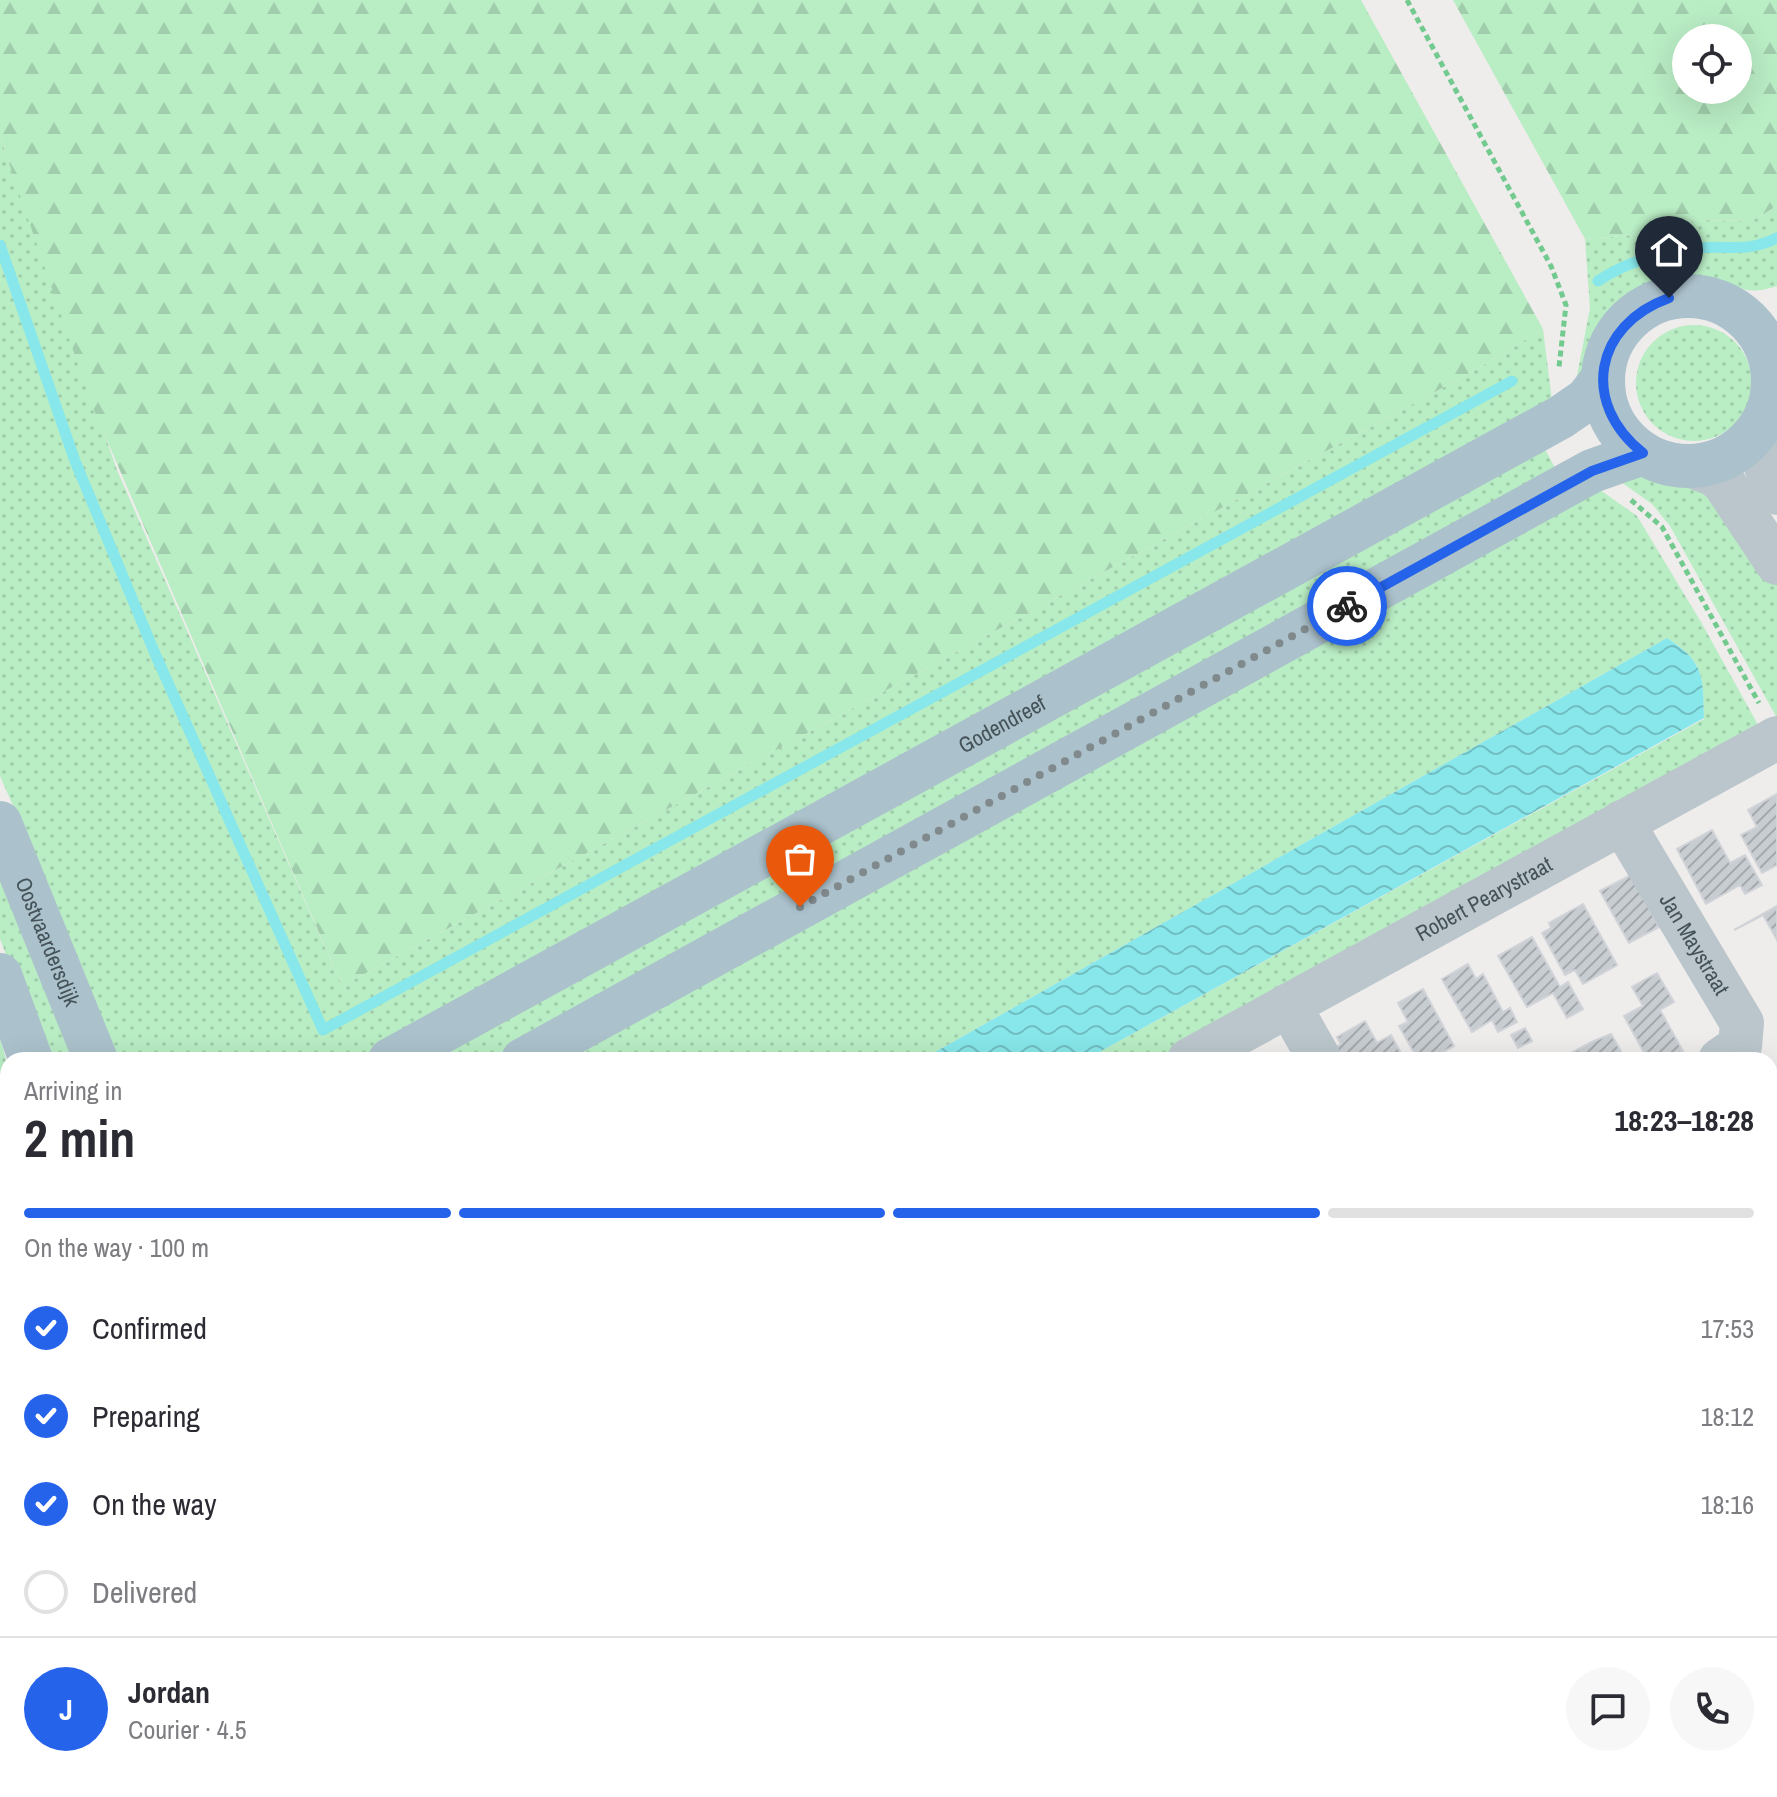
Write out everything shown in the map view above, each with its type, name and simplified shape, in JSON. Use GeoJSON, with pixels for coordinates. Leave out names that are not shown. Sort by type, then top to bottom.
{"type":"FeatureCollection","features":[{"type":"Feature","properties":{"kind":"main road"},"geometry":{"type":"LineString","coordinates":[[1691,296],[1713,299],[1733,309],[1751,323],[1763,341],[1771,362],[1775,382],[1770,406],[1761,425],[1731,454],[1692,466],[1658,461],[1643,453],[1626,439],[1613,421],[1605,400],[1603,378],[1606,356],[1616,336],[1630,318],[1648,305],[1669,298],[1691,296]]}},
{"type":"Feature","properties":{"kind":"main road"},"geometry":{"type":"LineString","coordinates":[[1733,309],[1777,296]]}},
{"type":"Feature","properties":{"kind":"main road","name":"Godendreef"},"geometry":{"type":"LineString","coordinates":[[405,1052],[1561,417],[1587,399],[1603,378]]}},
{"type":"Feature","properties":{"kind":"main road"},"geometry":{"type":"LineString","coordinates":[[538,1052],[1592,471],[1643,453]]}},
{"type":"Feature","properties":{"kind":"main road","name":"Oostvaardersdijk"},"geometry":{"type":"LineString","coordinates":[[0,823],[93,1052]]}},
{"type":"Feature","properties":{"kind":"main road"},"geometry":{"type":"LineString","coordinates":[[0,975],[28,1052]]}},
{"type":"Feature","properties":{"kind":"street"},"geometry":{"type":"LineString","coordinates":[[1761,425],[1765,464],[1777,493]]}},
{"type":"Feature","properties":{"kind":"street"},"geometry":{"type":"LineString","coordinates":[[1692,466],[1715,475],[1724,483],[1777,563]]}},
{"type":"Feature","properties":{"kind":"street","name":"Robert Pearystraat"},"geometry":{"type":"LineString","coordinates":[[1204,1052],[1622,822],[1770,723]]}},
{"type":"Feature","properties":{"kind":"street","name":"Jan Maystraat"},"geometry":{"type":"LineString","coordinates":[[1622,822],[1742,1023],[1740,1046],[1731,1052]]}},
{"type":"Feature","properties":{"kind":"street"},"geometry":{"type":"LineString","coordinates":[[1289,1005],[1315,1052]]}},
{"type":"Feature","properties":{"kind":"path"},"geometry":{"type":"LineString","coordinates":[[1407,0],[1551,266],[1566,305],[1557,385],[1561,417]]}},
{"type":"Feature","properties":{"kind":"path"},"geometry":{"type":"LineString","coordinates":[[1592,471],[1662,527],[1770,723]]}},
{"type":"Feature","properties":{"kind":"green space"},"geometry":{"type":"Polygon","coordinates":[[[0,0],[1361,0],[1543,329],[1479,368],[342,986],[93,408],[0,137],[0,0]]]}},
{"type":"Feature","properties":{"kind":"green space"},"geometry":{"type":"Polygon","coordinates":[[[1453,0],[1777,0],[1777,206],[1751,221],[1696,220],[1633,235],[1585,239],[1453,0]]]}},
{"type":"Feature","properties":{"kind":"green space"},"geometry":{"type":"Polygon","coordinates":[[[0,137],[117,470],[342,986],[1479,368],[1543,329],[1553,409],[393,1052],[107,1052],[47,883],[0,776],[0,137]]]}},
{"type":"Feature","properties":{"kind":"green space"},"geometry":{"type":"Polygon","coordinates":[[[1777,206],[1777,286],[1750,290],[1712,281],[1688,281],[1663,284],[1639,293],[1613,317],[1576,381],[1590,308],[1585,239],[1633,235],[1696,220],[1751,221],[1777,206]]]}},
{"type":"Feature","properties":{"kind":"green space"},"geometry":{"type":"Polygon","coordinates":[[[1694,325],[1716,330],[1735,342],[1747,361],[1752,383],[1747,405],[1735,424],[1716,436],[1694,441],[1672,436],[1653,424],[1641,405],[1636,383],[1641,361],[1653,342],[1672,330],[1694,325]]]}},
{"type":"Feature","properties":{"kind":"green space"},"geometry":{"type":"Polygon","coordinates":[[[1541,442],[1561,479],[522,1052],[435,1052],[1541,442]]]}},
{"type":"Feature","properties":{"kind":"green space"},"geometry":{"type":"Polygon","coordinates":[[[1650,472],[1706,486],[1777,578],[1777,718],[1670,526],[1652,504],[1621,482],[1650,472]]]}},
{"type":"Feature","properties":{"kind":"green space"},"geometry":{"type":"Polygon","coordinates":[[[1593,485],[1637,516],[1762,732],[1184,1052],[1100,1052],[1704,719],[1702,681],[1689,655],[1667,638],[935,1052],[564,1052],[1593,485]]]}},
{"type":"Feature","properties":{"kind":"green space"},"geometry":{"type":"Polygon","coordinates":[[[0,848],[81,1052],[44,1052],[0,939],[0,848]]]}},
{"type":"Feature","properties":{"kind":"water"},"geometry":{"type":"Polygon","coordinates":[[[1667,638],[1695,663],[1702,681],[1704,718],[1099,1052],[935,1052],[1667,638]]]}},
{"type":"Feature","properties":{"kind":"building"},"geometry":{"type":"Polygon","coordinates":[[[1777,794],[1777,865],[1762,873],[1741,835],[1757,827],[1748,810],[1777,794]]]}},
{"type":"Feature","properties":{"kind":"building"},"geometry":{"type":"Polygon","coordinates":[[[1712,830],[1730,863],[1745,855],[1762,885],[1745,894],[1740,885],[1706,904],[1677,849],[1712,830]]]}},
{"type":"Feature","properties":{"kind":"building"},"geometry":{"type":"Polygon","coordinates":[[[1631,875],[1659,927],[1629,943],[1600,891],[1631,875]]]}},
{"type":"Feature","properties":{"kind":"building"},"geometry":{"type":"Polygon","coordinates":[[[1583,904],[1617,965],[1583,984],[1575,970],[1565,975],[1542,933],[1551,928],[1549,923],[1583,904]]]}},
{"type":"Feature","properties":{"kind":"building"},"geometry":{"type":"Polygon","coordinates":[[[1777,906],[1777,940],[1763,915],[1734,930],[1777,906]]]}},
{"type":"Feature","properties":{"kind":"building"},"geometry":{"type":"Polygon","coordinates":[[[1532,937],[1560,987],[1568,982],[1583,1009],[1567,1018],[1553,993],[1527,1007],[1498,956],[1532,937]]]}},
{"type":"Feature","properties":{"kind":"building"},"geometry":{"type":"Polygon","coordinates":[[[1468,964],[1476,979],[1483,974],[1503,1012],[1510,1008],[1517,1022],[1498,1032],[1492,1020],[1472,1032],[1442,979],[1468,964]]]}},
{"type":"Feature","properties":{"kind":"building"},"geometry":{"type":"Polygon","coordinates":[[[1657,973],[1674,1002],[1660,1010],[1683,1051],[1644,1052],[1624,1016],[1643,1006],[1632,987],[1657,973]]]}},
{"type":"Feature","properties":{"kind":"building"},"geometry":{"type":"Polygon","coordinates":[[[1423,989],[1454,1046],[1443,1052],[1414,1052],[1399,1026],[1408,1022],[1398,1003],[1423,989]]]}},
{"type":"Feature","properties":{"kind":"building"},"geometry":{"type":"Polygon","coordinates":[[[1365,1021],[1377,1043],[1391,1035],[1401,1052],[1339,1052],[1336,1047],[1341,1044],[1337,1037],[1365,1021]]]}},
{"type":"Feature","properties":{"kind":"building"},"geometry":{"type":"Polygon","coordinates":[[[1525,1028],[1532,1041],[1518,1048],[1511,1035],[1525,1028]]]}},
{"type":"Feature","properties":{"kind":"building"},"geometry":{"type":"Polygon","coordinates":[[[1611,1034],[1621,1052],[1573,1052],[1611,1034]]]}},
{"type":"Feature","properties":{"kind":"waterway"},"geometry":{"type":"LineString","coordinates":[[1598,281],[1621,268],[1659,255],[1698,248],[1747,247],[1777,238]]}},
{"type":"Feature","properties":{"kind":"waterway"},"geometry":{"type":"LineString","coordinates":[[0,245],[75,461],[156,656],[323,1030],[1512,381]]}},
{"type":"Feature","properties":{"kind":"way so far"},"geometry":{"type":"LineString","coordinates":[[800,907],[1347,606]]}},
{"type":"Feature","properties":{"kind":"route"},"geometry":{"type":"LineString","coordinates":[[1347,606],[1592,471],[1643,453],[1626,439],[1613,421],[1605,400],[1603,378],[1606,356],[1630,318],[1648,305],[1669,298]]}}]}
